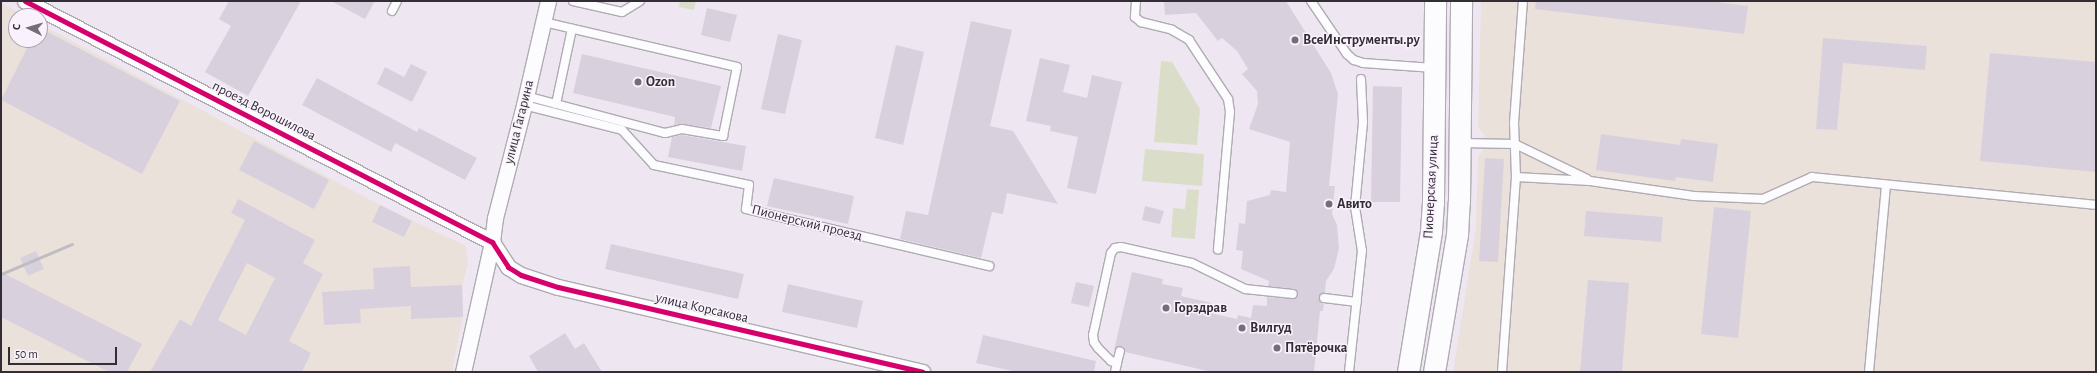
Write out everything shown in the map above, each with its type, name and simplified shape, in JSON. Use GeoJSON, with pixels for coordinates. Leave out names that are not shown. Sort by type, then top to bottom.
{"type":"FeatureCollection","features":[{"type":"Feature","properties":{"kind":"main road","name":"Пионерская улица"},"geometry":{"type":"LineString","coordinates":[[1408,372],[1431,231],[1433,201],[1435,1]]}},
{"type":"Feature","properties":{"kind":"main road","name":"Пионерская улица"},"geometry":{"type":"LineString","coordinates":[[1434,372],[1456,235],[1459,202],[1461,1]]}},
{"type":"Feature","properties":{"kind":"street","name":"проезд Ворошилова"},"geometry":{"type":"LineString","coordinates":[[25,1],[492,242]]}},
{"type":"Feature","properties":{"kind":"street","name":"улица Гагарина"},"geometry":{"type":"LineString","coordinates":[[463,372],[492,242],[495,218],[548,1]]}},
{"type":"Feature","properties":{"kind":"street","name":"улица Корсакова"},"geometry":{"type":"LineString","coordinates":[[492,242],[508,267],[521,275],[558,287],[922,372]]}},
{"type":"Feature","properties":{"kind":"lane"},"geometry":{"type":"LineString","coordinates":[[392,11],[397,1]]}},
{"type":"Feature","properties":{"kind":"lane"},"geometry":{"type":"LineString","coordinates":[[573,1],[622,12],[640,1]]}},
{"type":"Feature","properties":{"kind":"lane"},"geometry":{"type":"LineString","coordinates":[[1136,1],[1135,17],[1141,22],[1172,30],[1189,40],[1228,99],[1230,112],[1218,249]]}},
{"type":"Feature","properties":{"kind":"lane"},"geometry":{"type":"LineString","coordinates":[[1311,1],[1347,54],[1354,60],[1363,63],[1434,68]]}},
{"type":"Feature","properties":{"kind":"lane"},"geometry":{"type":"LineString","coordinates":[[1502,372],[1516,177],[1514,123],[1523,1]]}},
{"type":"Feature","properties":{"kind":"lane"},"geometry":{"type":"LineString","coordinates":[[525,100],[556,104],[665,133],[682,128],[723,136],[737,68],[543,22]]}},
{"type":"Feature","properties":{"kind":"lane"},"geometry":{"type":"LineString","coordinates":[[556,104],[572,29]]}},
{"type":"Feature","properties":{"kind":"lane"},"geometry":{"type":"LineString","coordinates":[[1350,372],[1362,252],[1355,207],[1363,122],[1361,79]]}},
{"type":"Feature","properties":{"kind":"lane","name":"Пионерский проезд"},"geometry":{"type":"LineString","coordinates":[[525,100],[622,130],[654,165],[749,185],[746,209],[989,266]]}},
{"type":"Feature","properties":{"kind":"lane"},"geometry":{"type":"LineString","coordinates":[[1460,143],[1515,144],[1590,181]]}},
{"type":"Feature","properties":{"kind":"lane"},"geometry":{"type":"LineString","coordinates":[[1516,177],[1590,181],[1694,196],[1763,199],[1812,177],[2096,205]]}},
{"type":"Feature","properties":{"kind":"lane"},"geometry":{"type":"LineString","coordinates":[[1869,372],[1886,185]]}},
{"type":"Feature","properties":{"kind":"lane"},"geometry":{"type":"LineString","coordinates":[[1117,363],[1111,361],[1098,348],[1094,342],[1093,335],[1111,253],[1115,248],[1121,247],[1192,263],[1245,289],[1293,294]]}},
{"type":"Feature","properties":{"kind":"lane"},"geometry":{"type":"LineString","coordinates":[[1324,298],[1357,302]]}},
{"type":"Feature","properties":{"kind":"lane"},"geometry":{"type":"LineString","coordinates":[[1115,372],[1120,351]]}},
{"type":"Feature","properties":{"kind":"shaded area"},"geometry":{"type":"Polygon","coordinates":[[[1481,1],[2096,1],[2096,372],[1453,372],[1476,228],[1478,156],[1483,150],[1484,134],[1478,128],[1481,1]]]}},
{"type":"Feature","properties":{"kind":"shaded area"},"geometry":{"type":"Polygon","coordinates":[[[2,3],[11,8],[8,8],[8,48],[48,48],[48,28],[380,205],[466,246],[468,265],[462,285],[463,317],[452,372],[1,372],[2,3]]]}},
{"type":"Feature","properties":{"kind":"green space"},"geometry":{"type":"Polygon","coordinates":[[[680,1],[696,1],[694,10],[679,7],[680,1]]]}},
{"type":"Feature","properties":{"kind":"green space"},"geometry":{"type":"Polygon","coordinates":[[[1161,61],[1172,62],[1200,109],[1197,145],[1154,142],[1161,61]]]}},
{"type":"Feature","properties":{"kind":"green space"},"geometry":{"type":"Polygon","coordinates":[[[1145,149],[1204,154],[1202,186],[1142,181],[1145,149]]]}},
{"type":"Feature","properties":{"kind":"green space"},"geometry":{"type":"Polygon","coordinates":[[[1187,189],[1199,190],[1195,239],[1171,237],[1173,208],[1185,209],[1187,189]]]}},
{"type":"Feature","properties":{"kind":"building"},"geometry":{"type":"Polygon","coordinates":[[[229,1],[301,1],[248,96],[205,72],[231,26],[219,19],[229,1]]]}},
{"type":"Feature","properties":{"kind":"building"},"geometry":{"type":"Polygon","coordinates":[[[331,1],[375,1],[365,19],[331,1]]]}},
{"type":"Feature","properties":{"kind":"building"},"geometry":{"type":"Polygon","coordinates":[[[1164,1],[1286,1],[1331,73],[1338,94],[1329,186],[1335,186],[1332,214],[1337,225],[1339,248],[1334,269],[1326,281],[1325,293],[1322,293],[1319,297],[1320,302],[1324,304],[1323,311],[1320,311],[1314,372],[1212,372],[1125,352],[1124,347],[1121,346],[1114,350],[1132,272],[1163,279],[1162,284],[1183,288],[1181,296],[1212,303],[1210,313],[1237,319],[1238,315],[1251,318],[1253,305],[1267,306],[1267,297],[1293,299],[1298,295],[1296,289],[1268,286],[1269,281],[1241,269],[1243,251],[1236,250],[1239,223],[1245,224],[1247,201],[1270,195],[1271,190],[1286,192],[1290,142],[1249,129],[1258,104],[1257,91],[1242,74],[1248,69],[1237,51],[1222,38],[1218,41],[1196,13],[1165,15],[1164,1]]]}},
{"type":"Feature","properties":{"kind":"building"},"geometry":{"type":"Polygon","coordinates":[[[1536,1],[1709,1],[1748,6],[1744,34],[1535,9],[1536,1]]]}},
{"type":"Feature","properties":{"kind":"building"},"geometry":{"type":"Polygon","coordinates":[[[707,8],[737,15],[730,42],[701,35],[707,8]]]}},
{"type":"Feature","properties":{"kind":"building"},"geometry":{"type":"Polygon","coordinates":[[[971,21],[1012,30],[990,126],[1013,131],[1058,204],[1007,193],[1003,214],[992,212],[981,258],[900,239],[906,211],[928,215],[971,21]]]}},
{"type":"Feature","properties":{"kind":"building"},"geometry":{"type":"Polygon","coordinates":[[[48,32],[180,101],[142,174],[1,100],[27,48],[48,48],[48,32]]]}},
{"type":"Feature","properties":{"kind":"building"},"geometry":{"type":"Polygon","coordinates":[[[778,34],[802,40],[785,114],[761,109],[778,34]]]}},
{"type":"Feature","properties":{"kind":"building"},"geometry":{"type":"Polygon","coordinates":[[[1823,38],[1927,46],[1925,70],[1843,63],[1837,130],[1816,129],[1823,38]]]}},
{"type":"Feature","properties":{"kind":"building"},"geometry":{"type":"Polygon","coordinates":[[[896,45],[924,52],[903,145],[875,138],[896,45]]]}},
{"type":"Feature","properties":{"kind":"building"},"geometry":{"type":"Polygon","coordinates":[[[1990,53],[2096,62],[2096,172],[1980,161],[1990,53]]]}},
{"type":"Feature","properties":{"kind":"building"},"geometry":{"type":"Polygon","coordinates":[[[582,54],[721,86],[711,128],[683,124],[674,125],[675,117],[573,93],[582,54]]]}},
{"type":"Feature","properties":{"kind":"building"},"geometry":{"type":"Polygon","coordinates":[[[1040,58],[1070,65],[1063,92],[1087,98],[1092,75],[1122,82],[1096,194],[1067,188],[1078,137],[1050,131],[1051,126],[1026,121],[1040,58]]]}},
{"type":"Feature","properties":{"kind":"building"},"geometry":{"type":"Polygon","coordinates":[[[411,64],[427,72],[412,102],[377,84],[385,67],[404,77],[411,64]]]}},
{"type":"Feature","properties":{"kind":"building"},"geometry":{"type":"Polygon","coordinates":[[[317,78],[417,132],[419,128],[477,158],[465,180],[395,143],[391,152],[302,105],[317,78]]]}},
{"type":"Feature","properties":{"kind":"building"},"geometry":{"type":"Polygon","coordinates":[[[1373,86],[1402,87],[1400,202],[1371,202],[1373,86]]]}},
{"type":"Feature","properties":{"kind":"building"},"geometry":{"type":"Polygon","coordinates":[[[1601,134],[1680,145],[1681,139],[1718,144],[1713,182],[1676,177],[1675,181],[1596,170],[1601,134]]]}},
{"type":"Feature","properties":{"kind":"building"},"geometry":{"type":"Polygon","coordinates":[[[682,135],[746,146],[742,171],[668,157],[672,137],[682,135]]]}},
{"type":"Feature","properties":{"kind":"building"},"geometry":{"type":"Polygon","coordinates":[[[254,141],[329,180],[314,209],[239,170],[254,141]]]}},
{"type":"Feature","properties":{"kind":"building"},"geometry":{"type":"Polygon","coordinates":[[[1485,158],[1504,159],[1498,262],[1479,261],[1485,158]]]}},
{"type":"Feature","properties":{"kind":"building"},"geometry":{"type":"Polygon","coordinates":[[[774,178],[854,196],[848,224],[767,206],[774,178]]]}},
{"type":"Feature","properties":{"kind":"building"},"geometry":{"type":"Polygon","coordinates":[[[238,199],[315,240],[303,263],[323,274],[289,341],[311,353],[302,372],[150,372],[180,319],[191,326],[245,220],[231,213],[238,199]],[[247,263],[218,320],[246,335],[275,278],[247,263]]]}},
{"type":"Feature","properties":{"kind":"building"},"geometry":{"type":"Polygon","coordinates":[[[380,205],[412,221],[404,237],[372,222],[380,205]]]}},
{"type":"Feature","properties":{"kind":"building"},"geometry":{"type":"Polygon","coordinates":[[[1145,206],[1164,211],[1160,224],[1142,220],[1145,206]]]}},
{"type":"Feature","properties":{"kind":"building"},"geometry":{"type":"Polygon","coordinates":[[[1714,207],[1751,211],[1738,338],[1701,334],[1714,207]]]}},
{"type":"Feature","properties":{"kind":"building"},"geometry":{"type":"Polygon","coordinates":[[[1586,211],[1663,217],[1661,242],[1584,236],[1586,211]]]}},
{"type":"Feature","properties":{"kind":"building"},"geometry":{"type":"Polygon","coordinates":[[[611,244],[744,274],[738,299],[605,269],[611,244]]]}},
{"type":"Feature","properties":{"kind":"building"},"geometry":{"type":"Polygon","coordinates":[[[36,251],[44,269],[28,276],[20,258],[36,251]]]}},
{"type":"Feature","properties":{"kind":"building"},"geometry":{"type":"Polygon","coordinates":[[[410,266],[411,287],[462,285],[463,317],[411,319],[411,306],[360,309],[361,323],[324,325],[322,292],[374,289],[373,268],[410,266]]]}},
{"type":"Feature","properties":{"kind":"building"},"geometry":{"type":"Polygon","coordinates":[[[1,272],[142,344],[127,372],[109,372],[1,317],[1,272]]]}},
{"type":"Feature","properties":{"kind":"building"},"geometry":{"type":"Polygon","coordinates":[[[1588,280],[1629,283],[1622,372],[1580,372],[1588,280]]]}},
{"type":"Feature","properties":{"kind":"building"},"geometry":{"type":"Polygon","coordinates":[[[1076,282],[1094,286],[1089,307],[1071,303],[1076,282]]]}},
{"type":"Feature","properties":{"kind":"building"},"geometry":{"type":"Polygon","coordinates":[[[788,284],[863,301],[857,328],[782,312],[788,284]]]}},
{"type":"Feature","properties":{"kind":"building"},"geometry":{"type":"Polygon","coordinates":[[[565,333],[575,349],[584,343],[602,372],[538,372],[529,356],[565,333]]]}},
{"type":"Feature","properties":{"kind":"building"},"geometry":{"type":"Polygon","coordinates":[[[983,335],[1096,361],[1094,372],[1017,372],[976,363],[983,335]]]}},
{"type":"Feature","properties":{"kind":"railway"},"geometry":{"type":"LineString","coordinates":[[1,274],[72,244]]}},
{"type":"Feature","properties":{"kind":"cycle path"},"geometry":{"type":"LineString","coordinates":[[25,1],[492,242],[508,267],[521,275],[558,287],[922,372]]}},
{"type":"Feature","properties":{"kind":"place","name":"ВсеИнструменты.ру"},"geometry":{"type":"Point","coordinates":[1295,40]}},
{"type":"Feature","properties":{"kind":"place","name":"Ozon"},"geometry":{"type":"Point","coordinates":[638,82]}},
{"type":"Feature","properties":{"kind":"place","name":"Авито"},"geometry":{"type":"Point","coordinates":[1329,204]}},
{"type":"Feature","properties":{"kind":"place","name":"Горздрав"},"geometry":{"type":"Point","coordinates":[1166,308]}},
{"type":"Feature","properties":{"kind":"place","name":"Вилгуд"},"geometry":{"type":"Point","coordinates":[1242,328]}},
{"type":"Feature","properties":{"kind":"place","name":"Пятёрочка"},"geometry":{"type":"Point","coordinates":[1277,348]}}]}
